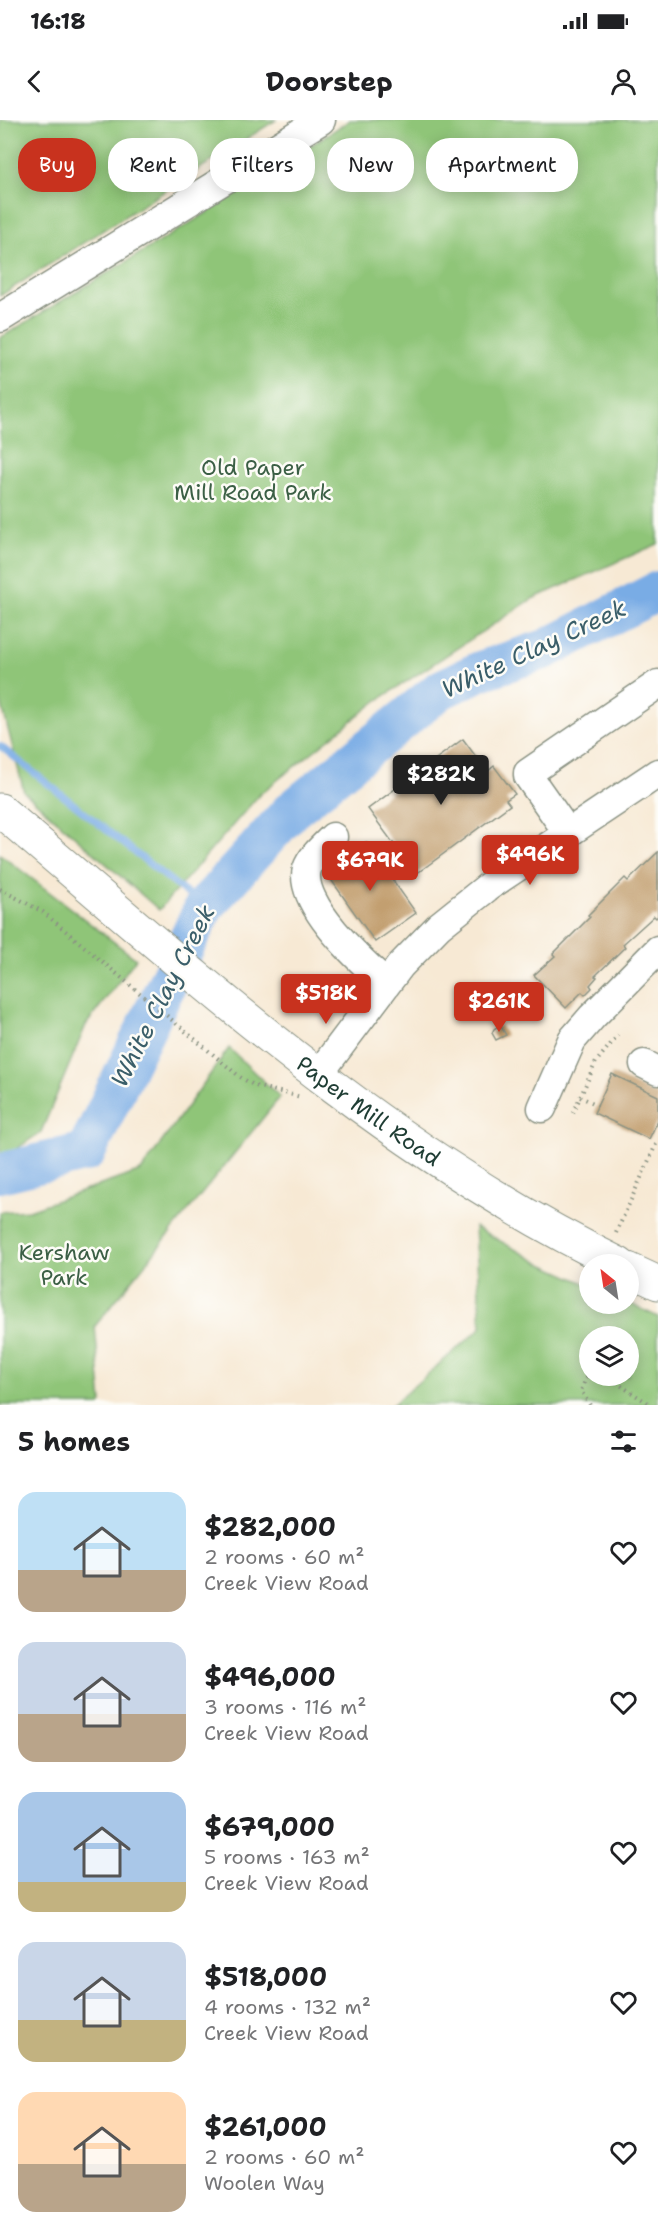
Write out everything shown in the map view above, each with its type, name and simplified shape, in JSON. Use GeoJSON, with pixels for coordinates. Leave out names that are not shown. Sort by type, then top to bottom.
{"type":"FeatureCollection","features":[{"type":"Feature","properties":{"kind":"main road","name":"Paper Mill Road"},"geometry":{"type":"LineString","coordinates":[[0,810],[248,1019],[313,1086],[394,1132],[467,1181],[511,1207],[617,1250]]}},
{"type":"Feature","properties":{"kind":"main road"},"geometry":{"type":"LineString","coordinates":[[639,1274],[658,1283]]}},
{"type":"Feature","properties":{"kind":"street"},"geometry":{"type":"LineString","coordinates":[[0,318],[321,120]]}},
{"type":"Feature","properties":{"kind":"street"},"geometry":{"type":"LineString","coordinates":[[568,833],[528,773],[658,684]]}},
{"type":"Feature","properties":{"kind":"street"},"geometry":{"type":"LineString","coordinates":[[313,1086],[386,983],[418,946],[489,886],[658,772]]}},
{"type":"Feature","properties":{"kind":"street"},"geometry":{"type":"LineString","coordinates":[[333,837],[312,859],[307,870],[311,897],[328,924],[349,949],[386,983]]}},
{"type":"Feature","properties":{"kind":"street"},"geometry":{"type":"LineString","coordinates":[[542,1108],[572,1040],[658,950]]}},
{"type":"Feature","properties":{"kind":"path"},"geometry":{"type":"LineString","coordinates":[[0,889],[44,912],[219,1060],[255,1086],[313,1086]]}},
{"type":"Feature","properties":{"kind":"path"},"geometry":{"type":"LineString","coordinates":[[573,1113],[596,1062],[618,1035]]}},
{"type":"Feature","properties":{"kind":"path"},"geometry":{"type":"LineString","coordinates":[[580,1097],[598,1104]]}},
{"type":"Feature","properties":{"kind":"path"},"geometry":{"type":"LineString","coordinates":[[617,1250],[658,1140]]}},
{"type":"Feature","properties":{"kind":"path"},"geometry":{"type":"LineString","coordinates":[[583,1386],[581,1391],[590,1405]]}},
{"type":"Feature","properties":{"kind":"path"},"geometry":{"type":"LineString","coordinates":[[622,1386],[651,1405]]}},
{"type":"Feature","properties":{"kind":"green space"},"geometry":{"type":"Polygon","coordinates":[[[0,120],[276,120],[248,138],[210,138],[210,162],[198,170],[198,138],[108,138],[108,192],[163,192],[0,296],[0,120]]]}},
{"type":"Feature","properties":{"kind":"green space","name":"Old Paper Mill Road Park"},"geometry":{"type":"Polygon","coordinates":[[[350,120],[658,120],[658,544],[532,599],[378,700],[260,794],[159,910],[24,792],[0,698],[0,338],[239,192],[315,192],[315,143],[350,120]]]}},
{"type":"Feature","properties":{"kind":"green space"},"geometry":{"type":"Polygon","coordinates":[[[0,854],[136,959],[86,1025],[41,1132],[0,1160],[0,854]]]}},
{"type":"Feature","properties":{"kind":"green space","name":"Kershaw Park"},"geometry":{"type":"Polygon","coordinates":[[[229,1048],[280,1097],[95,1326],[102,1403],[100,1405],[0,1405],[0,1212],[29,1210],[141,1171],[229,1048]]]}},
{"type":"Feature","properties":{"kind":"green space"},"geometry":{"type":"Polygon","coordinates":[[[475,1227],[540,1263],[579,1281],[579,1314],[639,1314],[639,1308],[658,1317],[658,1405],[392,1405],[481,1328],[475,1227]]]}},
{"type":"Feature","properties":{"kind":"building"},"geometry":{"type":"Polygon","coordinates":[[[463,739],[487,772],[494,766],[515,794],[506,800],[510,805],[416,874],[368,809],[463,739]]]}},
{"type":"Feature","properties":{"kind":"building"},"geometry":{"type":"Polygon","coordinates":[[[366,842],[416,913],[375,942],[325,871],[366,842]]]}},
{"type":"Feature","properties":{"kind":"building"},"geometry":{"type":"Polygon","coordinates":[[[658,852],[658,916],[656,918],[654,916],[623,944],[625,947],[595,976],[597,977],[590,985],[592,988],[585,995],[582,992],[566,1008],[534,975],[555,956],[553,954],[590,917],[588,915],[625,878],[628,881],[658,852]]]}},
{"type":"Feature","properties":{"kind":"building"},"geometry":{"type":"Polygon","coordinates":[[[500,1025],[506,1035],[496,1040],[492,1033],[500,1025]]]}},
{"type":"Feature","properties":{"kind":"building"},"geometry":{"type":"Polygon","coordinates":[[[612,1074],[658,1096],[658,1120],[649,1139],[594,1113],[612,1074]]]}},
{"type":"Feature","properties":{"kind":"waterway","name":"White Clay Creek"},"geometry":{"type":"LineString","coordinates":[[0,1173],[86,1152],[204,907],[291,811],[440,690],[480,671],[546,649],[658,591]]}},
{"type":"Feature","properties":{"kind":"waterway"},"geometry":{"type":"LineString","coordinates":[[0,746],[204,907]]}}]}
